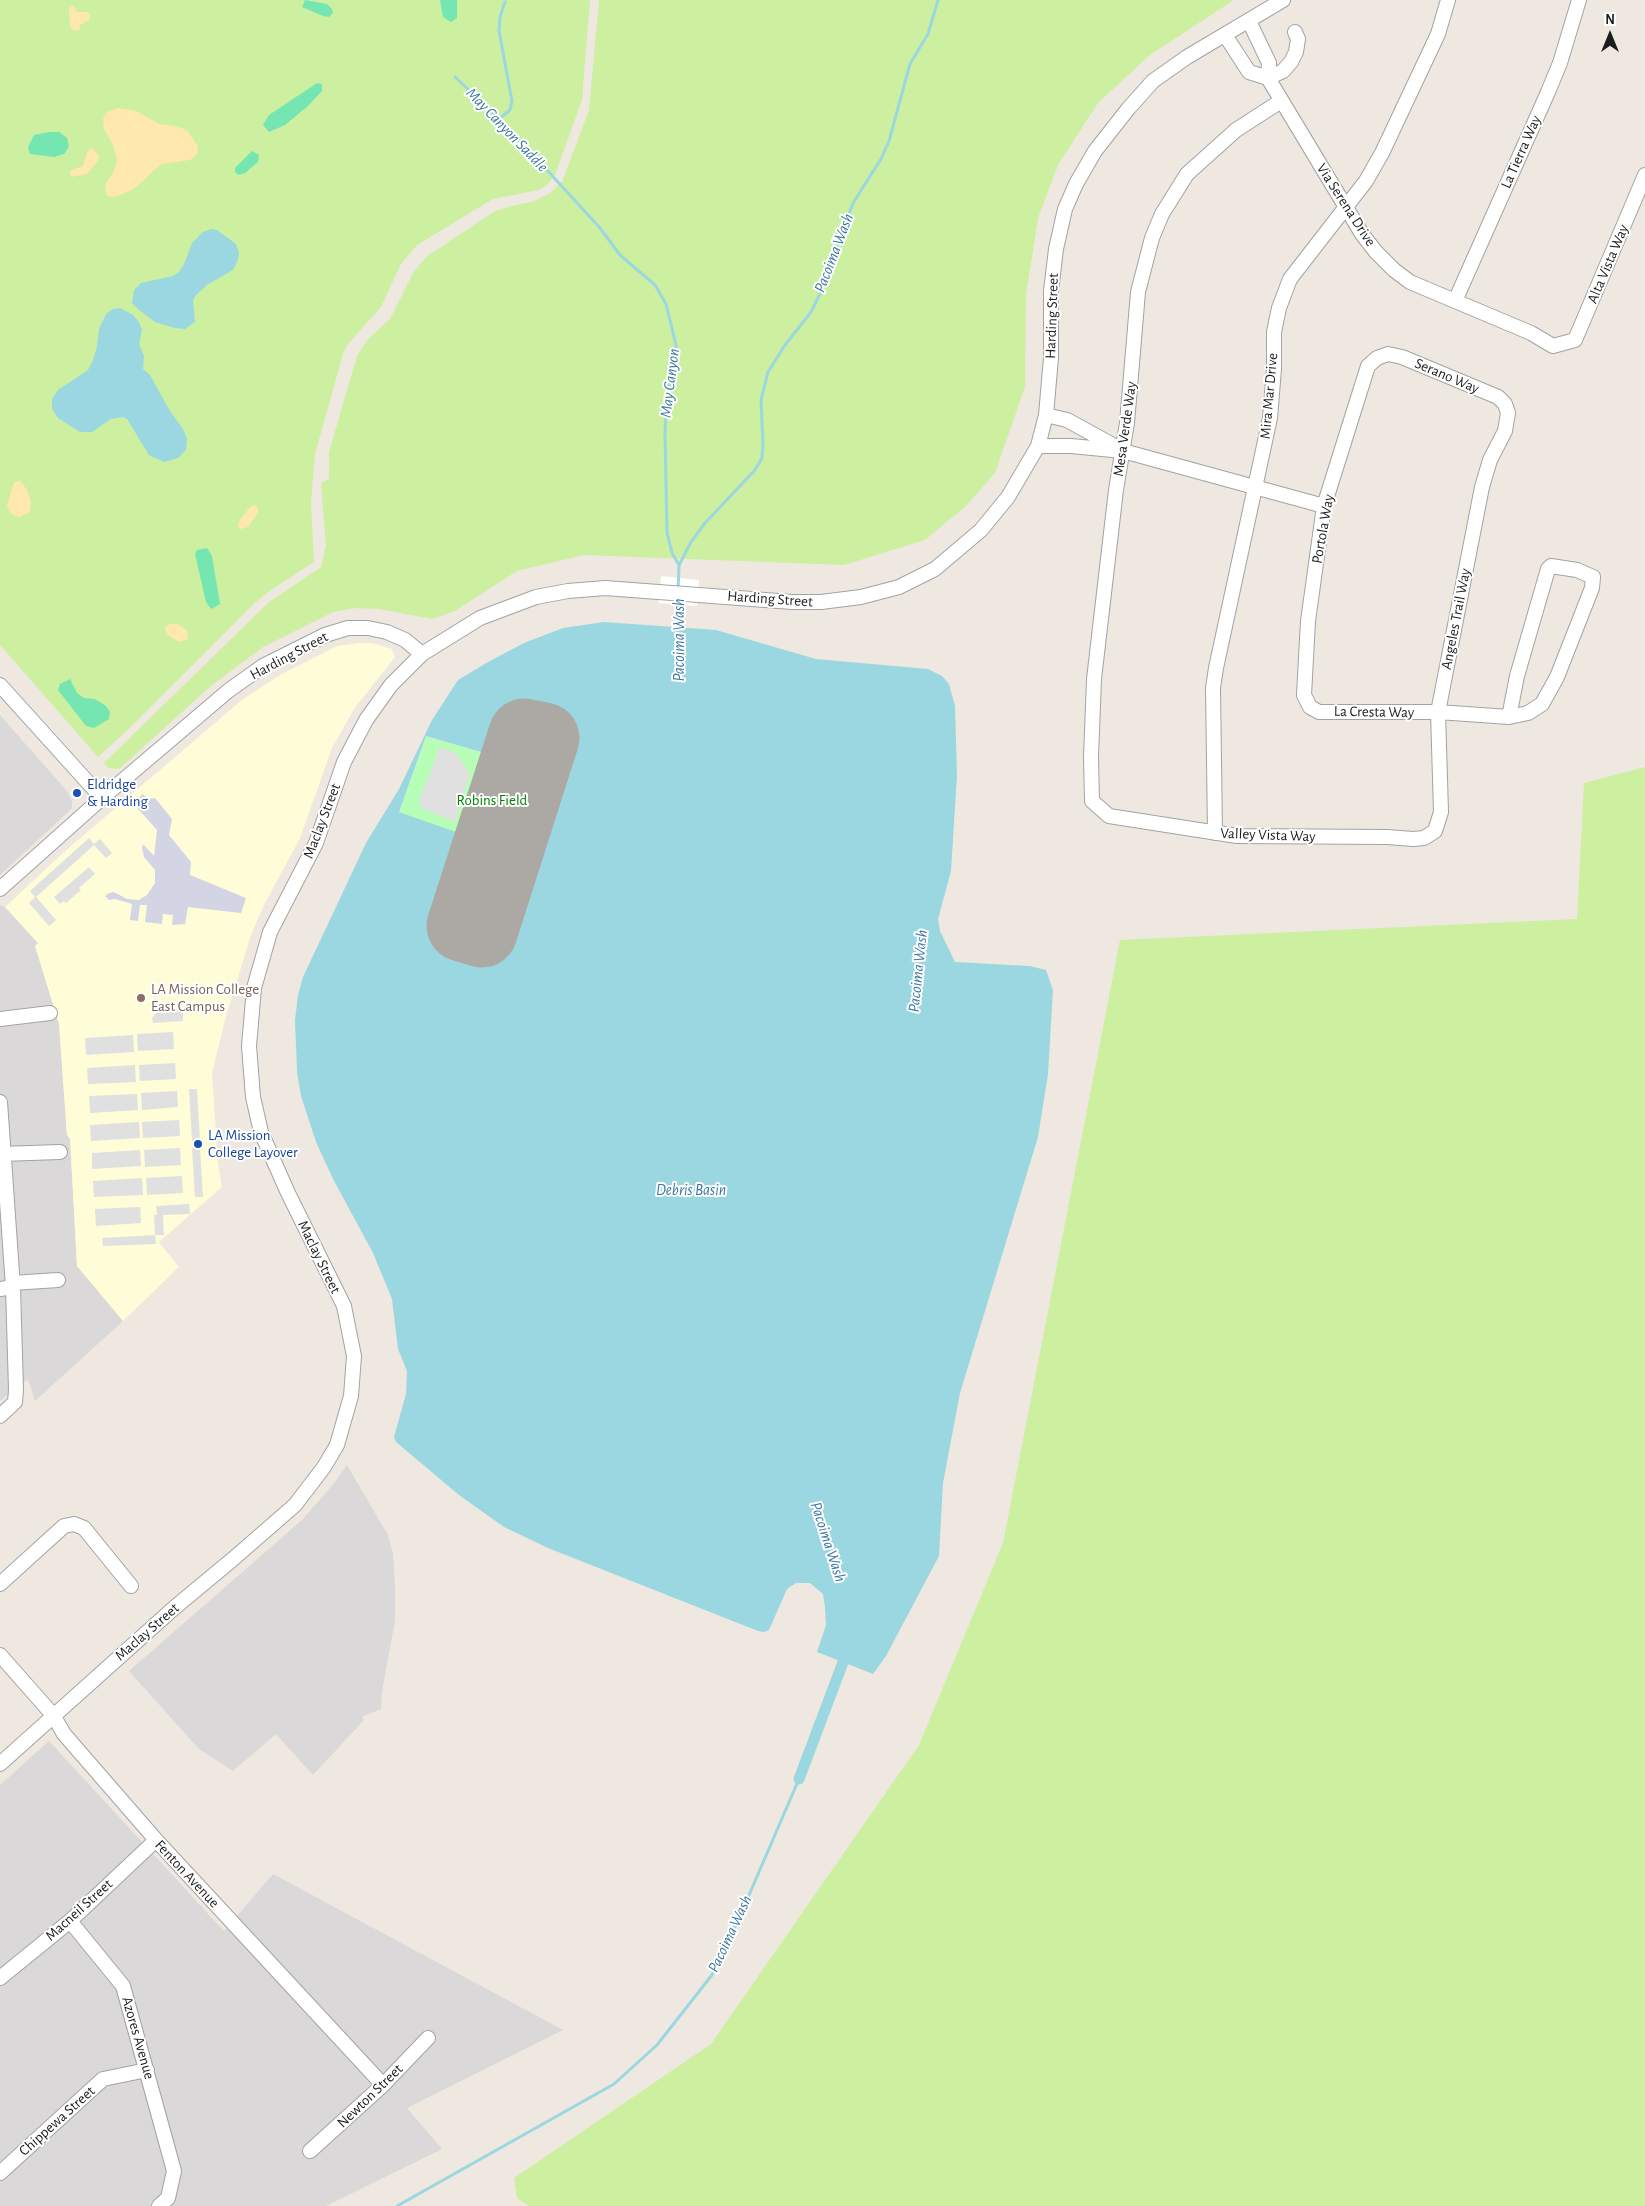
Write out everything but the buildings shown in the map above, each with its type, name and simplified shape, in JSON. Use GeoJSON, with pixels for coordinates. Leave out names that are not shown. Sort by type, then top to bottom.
{"type":"FeatureCollection","features":[{"type":"Feature","properties":{"kind":"street","name":"Harding Street"},"geometry":{"type":"LineString","coordinates":[[0,889],[102,798],[228,691],[256,671],[325,635],[348,628],[368,628],[387,632],[405,640],[422,654],[480,618],[536,597],[568,591],[604,588],[792,602],[821,602],[861,597],[899,587],[935,568],[981,530],[1008,497],[1038,446],[1046,415],[1051,358],[1051,291],[1056,249],[1065,209],[1076,184],[1095,151],[1153,81],[1187,57],[1283,0]]}},
{"type":"Feature","properties":{"kind":"street","name":"Mira Mar Drive"},"geometry":{"type":"LineString","coordinates":[[1214,833],[1214,681],[1270,418],[1274,370],[1274,332],[1279,308],[1290,279],[1366,181],[1382,152],[1438,34],[1448,0]]}},
{"type":"Feature","properties":{"kind":"street","name":"La Tierra Way"},"geometry":{"type":"LineString","coordinates":[[1454,301],[1548,92],[1560,63],[1579,0]]}},
{"type":"Feature","properties":{"kind":"street","name":"Via Serena Drive"},"geometry":{"type":"LineString","coordinates":[[1249,21],[1268,62],[1268,78],[1281,101],[1362,234],[1394,270],[1410,282],[1531,333],[1553,346],[1563,344]]}},
{"type":"Feature","properties":{"kind":"street"},"geometry":{"type":"LineString","coordinates":[[1225,35],[1249,72],[1268,78],[1284,71],[1291,62],[1296,52],[1298,39],[1295,32]]}},
{"type":"Feature","properties":{"kind":"street","name":"Mesa Verde Way"},"geometry":{"type":"LineString","coordinates":[[1101,811],[1092,800],[1091,792],[1094,679],[1133,368],[1138,292],[1152,238],[1162,214],[1187,174],[1236,130],[1281,101]]}},
{"type":"Feature","properties":{"kind":"street","name":"Alta Vista Way"},"geometry":{"type":"LineString","coordinates":[[1563,344],[1575,340],[1580,331],[1645,176]]}},
{"type":"Feature","properties":{"kind":"street","name":"Serano Way"},"geometry":{"type":"LineString","coordinates":[[1377,358],[1388,354],[1402,357],[1498,397],[1506,404],[1508,413]]}},
{"type":"Feature","properties":{"kind":"street","name":"Portola Way"},"geometry":{"type":"LineString","coordinates":[[1310,707],[1304,695],[1304,672],[1308,621],[1324,506],[1368,366],[1377,358]]}},
{"type":"Feature","properties":{"kind":"street","name":"Angeles Trail Way"},"geometry":{"type":"LineString","coordinates":[[1435,830],[1441,812],[1438,712],[1482,487],[1490,460],[1506,431],[1508,413]]}},
{"type":"Feature","properties":{"kind":"street"},"geometry":{"type":"LineString","coordinates":[[1046,415],[1067,420],[1123,451]]}},
{"type":"Feature","properties":{"kind":"street"},"geometry":{"type":"LineString","coordinates":[[1038,446],[1071,446],[1123,451],[1324,506]]}},
{"type":"Feature","properties":{"kind":"street","name":"La Cresta Way"},"geometry":{"type":"LineString","coordinates":[[1310,707],[1319,712],[1438,712],[1508,717],[1528,713],[1542,704],[1560,668],[1592,588],[1593,577],[1577,570],[1551,566],[1548,569],[1517,676],[1508,717]]}},
{"type":"Feature","properties":{"kind":"street","name":"Maclay Street"},"geometry":{"type":"LineString","coordinates":[[0,1764],[53,1715],[295,1504],[324,1466],[337,1445],[351,1396],[354,1356],[344,1306],[288,1193],[261,1132],[253,1097],[249,1046],[254,988],[270,932],[316,843],[344,762],[366,720],[391,685],[422,654]]}},
{"type":"Feature","properties":{"kind":"street"},"geometry":{"type":"LineString","coordinates":[[0,685],[102,798]]}},
{"type":"Feature","properties":{"kind":"street","name":"Valley Vista Way"},"geometry":{"type":"LineString","coordinates":[[1101,811],[1109,816],[1237,836],[1387,837],[1414,839],[1424,838],[1435,830]]}},
{"type":"Feature","properties":{"kind":"street"},"geometry":{"type":"LineString","coordinates":[[0,1019],[50,1013]]}},
{"type":"Feature","properties":{"kind":"street"},"geometry":{"type":"LineString","coordinates":[[0,1102],[1,1154],[15,1402],[0,1416]]}},
{"type":"Feature","properties":{"kind":"street"},"geometry":{"type":"LineString","coordinates":[[1,1154],[60,1152]]}},
{"type":"Feature","properties":{"kind":"street"},"geometry":{"type":"LineString","coordinates":[[8,1286],[58,1280]]}},
{"type":"Feature","properties":{"kind":"street"},"geometry":{"type":"LineString","coordinates":[[0,1584],[64,1526],[74,1524],[84,1528],[131,1586]]}},
{"type":"Feature","properties":{"kind":"street","name":"Fenton Avenue"},"geometry":{"type":"LineString","coordinates":[[0,1655],[53,1715],[64,1734],[156,1840],[383,2086]]}},
{"type":"Feature","properties":{"kind":"street","name":"Macneil Street"},"geometry":{"type":"LineString","coordinates":[[0,1978],[70,1921],[156,1840]]}},
{"type":"Feature","properties":{"kind":"street","name":"Azores Avenue"},"geometry":{"type":"LineString","coordinates":[[70,1921],[123,1986],[174,2170],[168,2198],[159,2206]]}},
{"type":"Feature","properties":{"kind":"street","name":"Newton Street"},"geometry":{"type":"LineString","coordinates":[[310,2151],[383,2086],[428,2038]]}},
{"type":"Feature","properties":{"kind":"street","name":"Chippewa Street"},"geometry":{"type":"LineString","coordinates":[[0,2173],[103,2079],[147,2070]]}},
{"type":"Feature","properties":{"kind":"shaded area","name":"LA Mission College East Campus"},"geometry":{"type":"Polygon","coordinates":[[[372,643],[392,649],[395,657],[354,709],[332,748],[300,838],[265,903],[251,935],[225,1020],[212,1073],[218,1163],[222,1187],[159,1242],[179,1267],[123,1321],[77,1266],[70,1139],[67,1135],[59,1024],[35,946],[38,943],[5,907],[64,852],[243,699],[282,674],[337,646],[372,643]]]}},
{"type":"Feature","properties":{"kind":"shaded area"},"geometry":{"type":"Polygon","coordinates":[[[0,715],[67,791],[72,801],[72,808],[0,875],[0,715]]]}},
{"type":"Feature","properties":{"kind":"shaded area"},"geometry":{"type":"Polygon","coordinates":[[[440,747],[456,753],[470,774],[455,822],[421,808],[419,800],[440,747]]]}},
{"type":"Feature","properties":{"kind":"shaded area"},"geometry":{"type":"Polygon","coordinates":[[[143,794],[148,799],[155,798],[172,819],[169,835],[191,862],[190,875],[246,898],[241,913],[188,907],[185,924],[172,925],[173,915],[163,914],[162,924],[145,922],[147,905],[140,905],[138,921],[130,920],[132,904],[115,899],[109,900],[105,896],[114,892],[127,899],[139,900],[147,895],[155,883],[155,870],[144,857],[142,848],[143,844],[154,856],[157,830],[133,803],[143,794]]]}},
{"type":"Feature","properties":{"kind":"shaded area"},"geometry":{"type":"Polygon","coordinates":[[[89,838],[94,844],[100,839],[112,853],[106,858],[94,845],[36,897],[56,920],[49,926],[29,903],[35,897],[30,891],[89,838]]]}},
{"type":"Feature","properties":{"kind":"shaded area"},"geometry":{"type":"Polygon","coordinates":[[[89,867],[95,874],[66,903],[63,901],[60,904],[54,897],[89,867]]]}},
{"type":"Feature","properties":{"kind":"shaded area"},"geometry":{"type":"Polygon","coordinates":[[[0,905],[5,907],[38,943],[35,946],[59,1024],[67,1135],[70,1139],[77,1266],[123,1321],[35,1401],[28,1379],[0,1401],[0,905]]]}},
{"type":"Feature","properties":{"kind":"shaded area"},"geometry":{"type":"Polygon","coordinates":[[[183,1011],[183,1021],[153,1023],[152,1018],[156,1013],[183,1011]]]}},
{"type":"Feature","properties":{"kind":"shaded area"},"geometry":{"type":"Polygon","coordinates":[[[173,1032],[174,1049],[138,1051],[137,1034],[173,1032]]]}},
{"type":"Feature","properties":{"kind":"shaded area"},"geometry":{"type":"Polygon","coordinates":[[[133,1035],[134,1052],[86,1055],[85,1038],[133,1035]]]}},
{"type":"Feature","properties":{"kind":"shaded area"},"geometry":{"type":"Polygon","coordinates":[[[175,1063],[176,1079],[140,1081],[139,1065],[175,1063]]]}},
{"type":"Feature","properties":{"kind":"shaded area"},"geometry":{"type":"Polygon","coordinates":[[[135,1065],[136,1082],[88,1084],[87,1068],[135,1065]]]}},
{"type":"Feature","properties":{"kind":"shaded area"},"geometry":{"type":"Polygon","coordinates":[[[189,1089],[197,1089],[200,1141],[192,1141],[189,1089]]]}},
{"type":"Feature","properties":{"kind":"shaded area"},"geometry":{"type":"Polygon","coordinates":[[[177,1091],[178,1107],[142,1110],[141,1093],[177,1091]]]}},
{"type":"Feature","properties":{"kind":"shaded area"},"geometry":{"type":"Polygon","coordinates":[[[137,1094],[138,1110],[90,1113],[89,1096],[137,1094]]]}},
{"type":"Feature","properties":{"kind":"shaded area"},"geometry":{"type":"Polygon","coordinates":[[[179,1120],[180,1136],[143,1138],[142,1122],[179,1120]]]}},
{"type":"Feature","properties":{"kind":"shaded area"},"geometry":{"type":"Polygon","coordinates":[[[139,1122],[140,1138],[91,1141],[90,1125],[139,1122]]]}},
{"type":"Feature","properties":{"kind":"shaded area"},"geometry":{"type":"Polygon","coordinates":[[[180,1148],[181,1165],[145,1167],[144,1150],[180,1148]]]}},
{"type":"Feature","properties":{"kind":"shaded area"},"geometry":{"type":"Polygon","coordinates":[[[192,1148],[200,1148],[203,1197],[195,1197],[192,1148]]]}},
{"type":"Feature","properties":{"kind":"shaded area"},"geometry":{"type":"Polygon","coordinates":[[[140,1150],[141,1166],[92,1169],[92,1153],[140,1150]]]}},
{"type":"Feature","properties":{"kind":"shaded area"},"geometry":{"type":"Polygon","coordinates":[[[182,1176],[183,1193],[147,1195],[146,1178],[182,1176]]]}},
{"type":"Feature","properties":{"kind":"shaded area"},"geometry":{"type":"Polygon","coordinates":[[[142,1178],[143,1195],[94,1197],[93,1181],[142,1178]]]}},
{"type":"Feature","properties":{"kind":"shaded area"},"geometry":{"type":"Polygon","coordinates":[[[189,1204],[190,1214],[163,1215],[164,1235],[155,1235],[154,1215],[157,1215],[156,1206],[189,1204]]]}},
{"type":"Feature","properties":{"kind":"shaded area"},"geometry":{"type":"Polygon","coordinates":[[[140,1207],[141,1223],[96,1226],[95,1209],[140,1207]]]}},
{"type":"Feature","properties":{"kind":"shaded area"},"geometry":{"type":"Polygon","coordinates":[[[155,1235],[156,1244],[103,1246],[102,1238],[155,1235]]]}},
{"type":"Feature","properties":{"kind":"shaded area"},"geometry":{"type":"Polygon","coordinates":[[[347,1465],[388,1535],[393,1554],[395,1620],[382,1692],[381,1709],[362,1717],[364,1720],[313,1775],[276,1734],[233,1771],[199,1749],[129,1671],[302,1520],[347,1465]]]}},
{"type":"Feature","properties":{"kind":"shaded area"},"geometry":{"type":"Polygon","coordinates":[[[49,1741],[224,1931],[273,1874],[563,2030],[407,2108],[442,2149],[326,2206],[0,2206],[0,1785],[49,1741]]]}},
{"type":"Feature","properties":{"kind":"green space"},"geometry":{"type":"Polygon","coordinates":[[[0,0],[590,0],[582,100],[555,175],[549,183],[539,190],[493,199],[417,245],[401,264],[381,307],[347,345],[315,454],[311,502],[314,562],[256,602],[135,723],[98,757],[0,645],[0,0]]]}},
{"type":"Feature","properties":{"kind":"green space"},"geometry":{"type":"Polygon","coordinates":[[[305,0],[327,4],[333,13],[329,17],[323,16],[302,7],[305,0]]]}},
{"type":"Feature","properties":{"kind":"green space"},"geometry":{"type":"Polygon","coordinates":[[[440,0],[457,0],[457,18],[451,22],[443,17],[440,0]]]}},
{"type":"Feature","properties":{"kind":"green space"},"geometry":{"type":"Polygon","coordinates":[[[599,0],[1234,0],[1150,55],[1098,103],[1059,163],[1038,218],[1026,295],[1025,387],[995,473],[966,506],[925,540],[844,565],[584,555],[517,571],[455,611],[432,619],[379,609],[356,608],[333,612],[263,647],[212,685],[119,769],[108,768],[104,763],[268,603],[321,567],[326,545],[321,483],[329,479],[329,452],[357,356],[368,339],[390,319],[413,273],[426,257],[495,211],[532,202],[550,193],[562,182],[589,110],[599,0]]]}},
{"type":"Feature","properties":{"kind":"green space"},"geometry":{"type":"Polygon","coordinates":[[[317,83],[322,84],[322,91],[308,106],[285,125],[269,132],[263,125],[269,115],[317,83]]]}},
{"type":"Feature","properties":{"kind":"green space"},"geometry":{"type":"Polygon","coordinates":[[[59,132],[67,138],[69,147],[64,154],[54,157],[30,154],[28,147],[34,135],[59,132]]]}},
{"type":"Feature","properties":{"kind":"green space"},"geometry":{"type":"Polygon","coordinates":[[[252,151],[259,155],[258,162],[245,173],[238,175],[235,172],[235,168],[252,151]]]}},
{"type":"Feature","properties":{"kind":"green space"},"geometry":{"type":"Polygon","coordinates":[[[207,548],[212,556],[220,604],[211,609],[206,602],[195,554],[197,550],[207,548]]]}},
{"type":"Feature","properties":{"kind":"green space"},"geometry":{"type":"Polygon","coordinates":[[[70,679],[77,693],[84,698],[95,699],[106,706],[110,712],[109,719],[94,728],[86,726],[58,690],[60,684],[70,679]]]}},
{"type":"Feature","properties":{"kind":"green space","name":"Robins Field"},"geometry":{"type":"Polygon","coordinates":[[[517,723],[560,735],[492,943],[442,925],[399,812],[426,736],[504,759],[517,723]]]}},
{"type":"Feature","properties":{"kind":"green space"},"geometry":{"type":"Polygon","coordinates":[[[1645,767],[1645,2206],[529,2206],[517,2198],[514,2178],[711,2044],[919,1745],[1003,1543],[1120,940],[1577,919],[1584,783],[1645,767]]]}},
{"type":"Feature","properties":{"kind":"sand"},"geometry":{"type":"Polygon","coordinates":[[[74,6],[77,12],[88,12],[90,15],[89,20],[80,25],[79,31],[73,30],[70,26],[69,11],[70,7],[74,6]]]}},
{"type":"Feature","properties":{"kind":"sand"},"geometry":{"type":"Polygon","coordinates":[[[118,108],[136,111],[159,124],[187,130],[198,147],[197,155],[190,160],[161,164],[135,188],[112,197],[106,195],[105,185],[113,173],[117,160],[113,145],[104,129],[103,119],[107,112],[118,108]]]}},
{"type":"Feature","properties":{"kind":"sand"},"geometry":{"type":"Polygon","coordinates":[[[91,148],[99,155],[98,161],[87,174],[71,177],[70,171],[83,166],[87,152],[91,148]]]}},
{"type":"Feature","properties":{"kind":"sand"},"geometry":{"type":"Polygon","coordinates":[[[21,481],[28,492],[31,503],[30,512],[19,517],[10,513],[7,506],[14,482],[21,481]]]}},
{"type":"Feature","properties":{"kind":"sand"},"geometry":{"type":"Polygon","coordinates":[[[254,505],[258,508],[258,513],[248,527],[240,529],[238,525],[240,520],[250,507],[254,505]]]}},
{"type":"Feature","properties":{"kind":"sand"},"geometry":{"type":"Polygon","coordinates":[[[170,624],[178,624],[187,630],[188,639],[179,642],[168,635],[164,628],[170,624]]]}},
{"type":"Feature","properties":{"kind":"water"},"geometry":{"type":"Polygon","coordinates":[[[211,229],[217,230],[236,244],[239,253],[233,270],[207,285],[196,295],[193,300],[195,322],[185,329],[155,322],[132,303],[134,290],[141,283],[173,276],[179,272],[192,243],[203,232],[211,229]]]}},
{"type":"Feature","properties":{"kind":"water"},"geometry":{"type":"Polygon","coordinates":[[[120,308],[133,315],[139,322],[142,330],[139,344],[144,356],[143,369],[150,375],[170,411],[183,429],[187,439],[186,450],[178,458],[164,462],[149,455],[127,419],[123,417],[111,419],[92,432],[80,432],[58,418],[52,409],[52,399],[58,390],[88,370],[97,347],[99,329],[106,314],[113,309],[120,308]]]}},
{"type":"Feature","properties":{"kind":"water","name":"Debris Basin"},"geometry":{"type":"Polygon","coordinates":[[[604,622],[716,630],[816,659],[928,669],[942,676],[949,684],[955,706],[957,775],[951,871],[938,919],[940,931],[955,962],[1030,966],[1046,970],[1053,990],[1048,1074],[1038,1137],[960,1393],[943,1483],[939,1556],[886,1656],[873,1674],[817,1652],[826,1625],[825,1607],[823,1594],[810,1583],[796,1583],[787,1589],[769,1630],[764,1632],[758,1631],[548,1548],[504,1527],[459,1495],[396,1442],[394,1437],[406,1394],[407,1371],[398,1349],[392,1299],[373,1253],[333,1179],[316,1142],[301,1096],[297,1072],[295,1020],[298,995],[303,977],[366,843],[399,789],[432,720],[458,680],[524,643],[563,628],[604,622]],[[517,723],[505,759],[426,736],[399,812],[473,838],[442,925],[492,943],[560,735],[517,723]]]}},
{"type":"Feature","properties":{"kind":"pier"},"geometry":{"type":"Polygon","coordinates":[[[661,576],[699,580],[697,606],[659,603],[661,576]]]}},
{"type":"Feature","properties":{"kind":"waterway","name":"Pacoima Wash"},"geometry":{"type":"LineString","coordinates":[[678,591],[679,565],[691,542],[705,523],[755,470],[762,458],[761,400],[768,372],[785,345],[811,312],[820,294],[853,203],[881,159],[889,141],[910,64],[928,34],[938,0]]}},
{"type":"Feature","properties":{"kind":"waterway","name":"May Canyon Saddle"},"geometry":{"type":"LineString","coordinates":[[499,119],[510,110],[512,101],[499,31],[500,17],[505,2]]}},
{"type":"Feature","properties":{"kind":"waterway","name":"May Canyon"},"geometry":{"type":"LineString","coordinates":[[455,77],[536,158],[600,228],[620,255],[655,285],[666,304],[676,345],[676,363],[667,393],[665,433],[667,533],[672,553],[679,565]]}},
{"type":"Feature","properties":{"kind":"waterway","name":"Pacoima Wash"},"geometry":{"type":"LineString","coordinates":[[677,631],[678,597]]}},
{"type":"Feature","properties":{"kind":"waterway","name":"Pacoima Wash"},"geometry":{"type":"LineString","coordinates":[[799,1779],[848,1649]]}},
{"type":"Feature","properties":{"kind":"waterway","name":"Pacoima Wash"},"geometry":{"type":"LineString","coordinates":[[397,2206],[614,2084],[657,2045],[712,1975],[743,1909],[799,1779]]}},
{"type":"Feature","properties":{"kind":"runway"},"geometry":{"type":"LineString","coordinates":[[524,734],[544,738],[482,932],[462,926],[524,734]]}},
{"type":"Feature","properties":{"kind":"place","name":"Eldridge & Harding"},"geometry":{"type":"Point","coordinates":[77,793]}},
{"type":"Feature","properties":{"kind":"place","name":"LA Mission College East Campus"},"geometry":{"type":"Point","coordinates":[141,998]}},
{"type":"Feature","properties":{"kind":"place","name":"LA Mission College Layover"},"geometry":{"type":"Point","coordinates":[198,1144]}}]}
